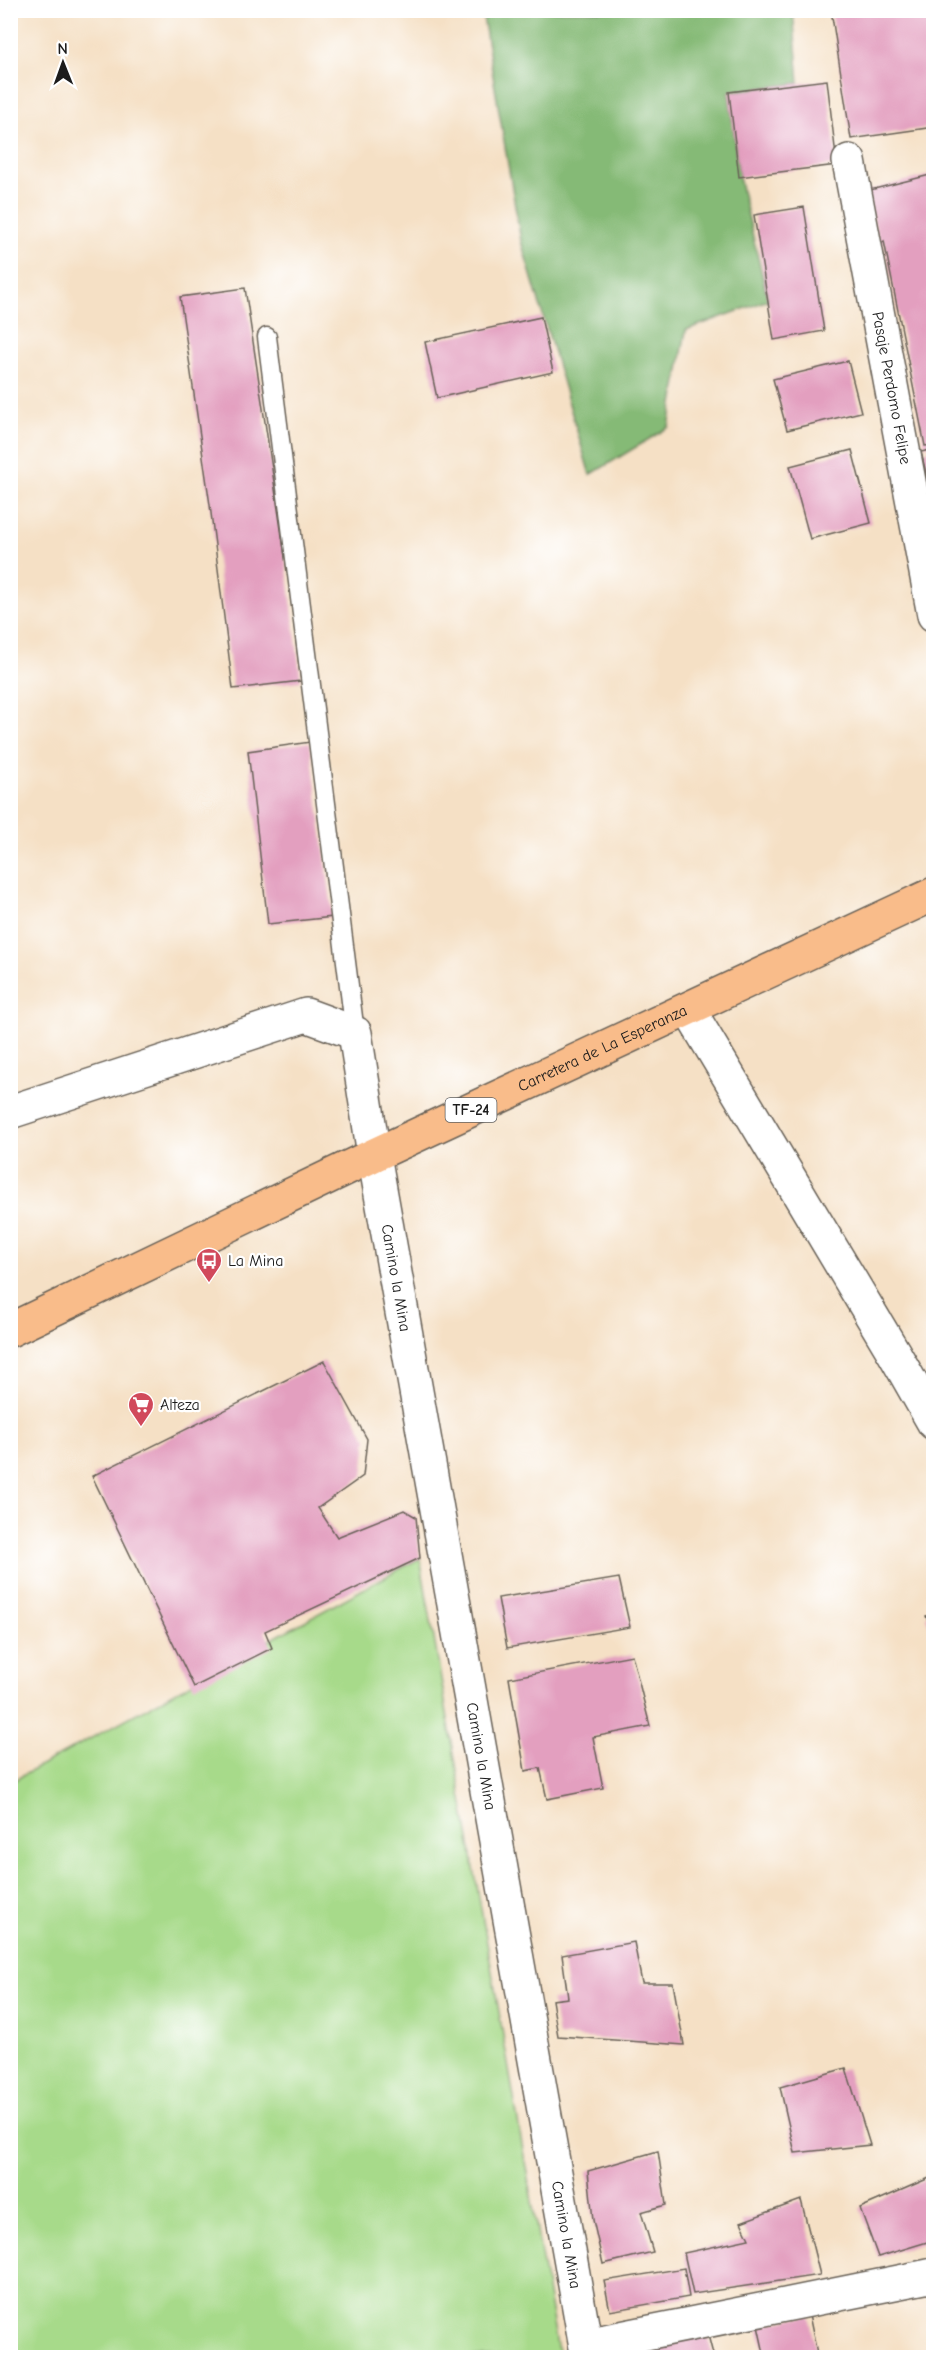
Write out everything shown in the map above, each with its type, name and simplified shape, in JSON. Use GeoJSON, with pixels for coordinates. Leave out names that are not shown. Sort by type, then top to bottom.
{"type":"FeatureCollection","features":[{"type":"Feature","properties":{"kind":"main road","name":"Carretera de La Esperanza"},"geometry":{"type":"LineString","coordinates":[[10,1330],[374,1155],[689,1010],[933,894]]}},
{"type":"Feature","properties":{"kind":"street","name":"Pasaje Perdomo Felipe"},"geometry":{"type":"LineString","coordinates":[[849,161],[933,615]]}},
{"type":"Feature","properties":{"kind":"street"},"geometry":{"type":"LineString","coordinates":[[689,1010],[894,1353],[933,1423]]}},
{"type":"Feature","properties":{"kind":"street"},"geometry":{"type":"LineString","coordinates":[[10,1112],[306,1015],[355,1033]]}},
{"type":"Feature","properties":{"kind":"street","name":"Camino la Mina"},"geometry":{"type":"LineString","coordinates":[[355,1033],[374,1155],[587,2351]]}},
{"type":"Feature","properties":{"kind":"street"},"geometry":{"type":"LineString","coordinates":[[587,2351],[933,2275]]}},
{"type":"Feature","properties":{"kind":"lane"},"geometry":{"type":"LineString","coordinates":[[267,337],[355,1033]]}},
{"type":"Feature","properties":{"kind":"green space"},"geometry":{"type":"Polygon","coordinates":[[[482,11],[793,11],[799,83],[729,92],[739,177],[768,300],[686,330],[669,427],[590,475],[521,241],[482,11]]]}},
{"type":"Feature","properties":{"kind":"green space"},"geometry":{"type":"Polygon","coordinates":[[[420,1558],[559,2357],[11,2358],[11,1782],[420,1558]]]}},
{"type":"Feature","properties":{"kind":"building"},"geometry":{"type":"Polygon","coordinates":[[[831,10],[934,10],[934,127],[851,139],[831,10]]]}},
{"type":"Feature","properties":{"kind":"building"},"geometry":{"type":"Polygon","coordinates":[[[827,80],[837,165],[739,177],[729,92],[827,80]]]}},
{"type":"Feature","properties":{"kind":"building"},"geometry":{"type":"Polygon","coordinates":[[[934,174],[934,445],[925,446],[884,241],[880,245],[866,191],[934,174]]]}},
{"type":"Feature","properties":{"kind":"building"},"geometry":{"type":"Polygon","coordinates":[[[804,207],[824,331],[774,340],[754,215],[804,207]]]}},
{"type":"Feature","properties":{"kind":"building"},"geometry":{"type":"Polygon","coordinates":[[[245,288],[289,583],[301,681],[233,689],[210,505],[180,297],[245,288]]]}},
{"type":"Feature","properties":{"kind":"building"},"geometry":{"type":"Polygon","coordinates":[[[541,317],[553,372],[437,398],[425,342],[541,317]]]}},
{"type":"Feature","properties":{"kind":"building"},"geometry":{"type":"Polygon","coordinates":[[[848,361],[861,412],[787,430],[773,379],[848,361]]]}},
{"type":"Feature","properties":{"kind":"building"},"geometry":{"type":"Polygon","coordinates":[[[934,449],[934,502],[933,502],[921,452],[934,449]]]}},
{"type":"Feature","properties":{"kind":"building"},"geometry":{"type":"Polygon","coordinates":[[[852,450],[871,523],[810,539],[790,466],[852,450]]]}},
{"type":"Feature","properties":{"kind":"building"},"geometry":{"type":"Polygon","coordinates":[[[310,742],[333,917],[268,924],[248,751],[310,742]]]}},
{"type":"Feature","properties":{"kind":"building"},"geometry":{"type":"Polygon","coordinates":[[[324,1361],[367,1439],[363,1476],[318,1508],[337,1537],[404,1510],[416,1517],[420,1558],[265,1631],[272,1648],[194,1687],[92,1476],[324,1361]]]}},
{"type":"Feature","properties":{"kind":"building"},"geometry":{"type":"Polygon","coordinates":[[[619,1578],[630,1627],[507,1648],[498,1598],[619,1578]]]}},
{"type":"Feature","properties":{"kind":"building"},"geometry":{"type":"Polygon","coordinates":[[[934,1613],[934,1637],[933,1637],[926,1616],[934,1613]]]}},
{"type":"Feature","properties":{"kind":"building"},"geometry":{"type":"Polygon","coordinates":[[[632,1655],[650,1726],[593,1737],[603,1788],[547,1799],[540,1768],[525,1771],[509,1678],[632,1655]]]}},
{"type":"Feature","properties":{"kind":"building"},"geometry":{"type":"Polygon","coordinates":[[[634,1942],[642,1983],[673,1983],[684,2045],[558,2036],[552,2000],[568,1998],[562,1955],[634,1942]]]}},
{"type":"Feature","properties":{"kind":"building"},"geometry":{"type":"Polygon","coordinates":[[[846,2068],[870,2145],[795,2153],[780,2087],[846,2068]]]}},
{"type":"Feature","properties":{"kind":"building"},"geometry":{"type":"Polygon","coordinates":[[[658,2151],[666,2205],[641,2212],[653,2252],[603,2264],[593,2220],[588,2171],[658,2151]]]}},
{"type":"Feature","properties":{"kind":"building"},"geometry":{"type":"Polygon","coordinates":[[[934,2176],[934,2240],[878,2257],[860,2208],[934,2176]]]}},
{"type":"Feature","properties":{"kind":"building"},"geometry":{"type":"Polygon","coordinates":[[[801,2200],[820,2275],[693,2294],[684,2253],[749,2239],[741,2222],[801,2200]]]}},
{"type":"Feature","properties":{"kind":"building"},"geometry":{"type":"Polygon","coordinates":[[[684,2268],[689,2297],[610,2311],[604,2281],[684,2268]]]}},
{"type":"Feature","properties":{"kind":"building"},"geometry":{"type":"Polygon","coordinates":[[[809,2315],[818,2358],[765,2358],[758,2326],[809,2315]]]}},
{"type":"Feature","properties":{"kind":"building"},"geometry":{"type":"Polygon","coordinates":[[[708,2335],[714,2358],[626,2358],[625,2351],[708,2335]]]}},
{"type":"Feature","properties":{"kind":"place","name":"La Mina"},"geometry":{"type":"Point","coordinates":[209,1284]}},
{"type":"Feature","properties":{"kind":"place","name":"Alteza"},"geometry":{"type":"Point","coordinates":[141,1428]}}]}
